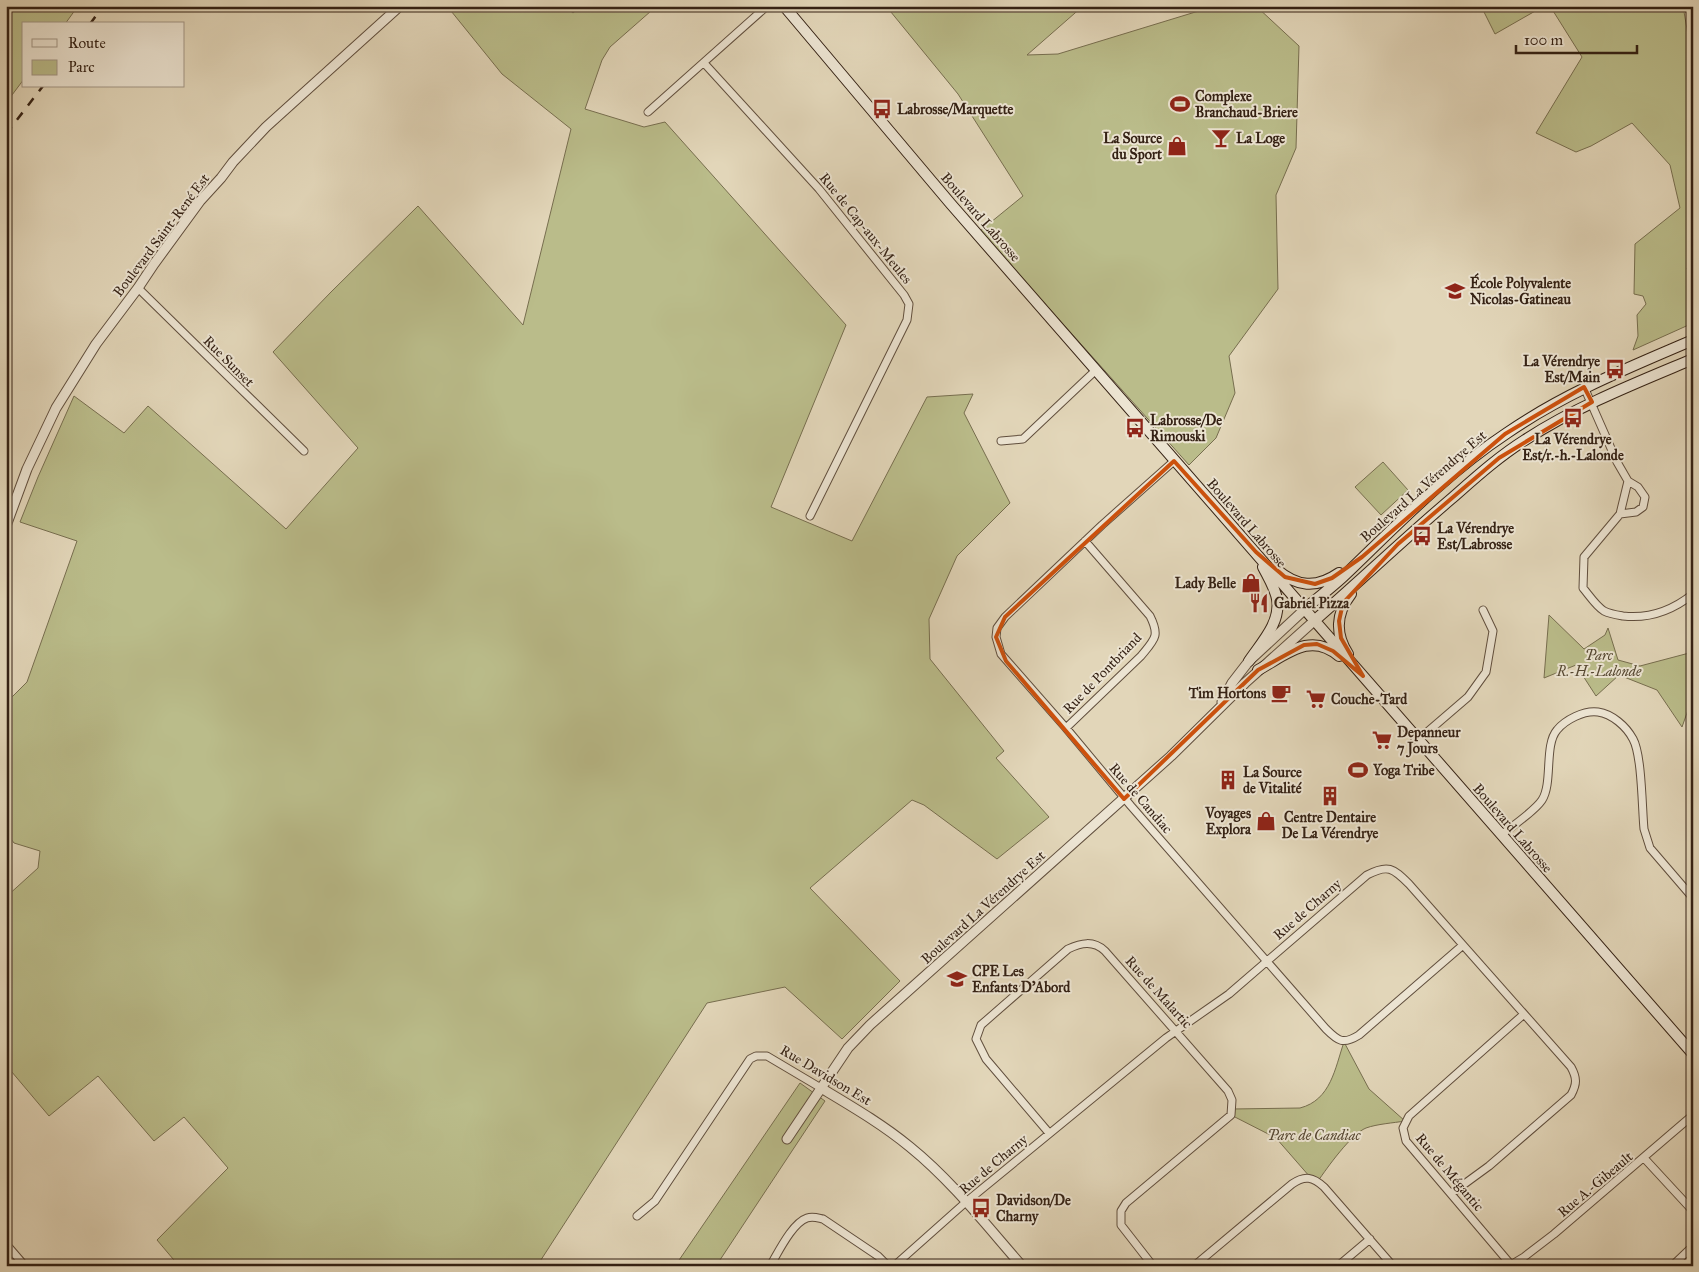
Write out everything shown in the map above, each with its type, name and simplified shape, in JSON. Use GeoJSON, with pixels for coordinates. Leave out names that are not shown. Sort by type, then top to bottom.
{"type":"FeatureCollection","features":[{"type":"Feature","properties":{"kind":"main road","name":"Boulevard Labrosse"},"geometry":{"type":"LineString","coordinates":[[784,6],[950,203],[1693,1054]]}},
{"type":"Feature","properties":{"kind":"main road","name":"Boulevard La Vérendrye Est"},"geometry":{"type":"LineString","coordinates":[[1304,610],[1347,573],[1434,491],[1485,449],[1529,418],[1584,387],[1693,340]]}},
{"type":"Feature","properties":{"kind":"main road","name":"Boulevard La Vérendrye Est"},"geometry":{"type":"LineString","coordinates":[[1314,621],[1398,544],[1499,458],[1548,426],[1592,402],[1693,359]]}},
{"type":"Feature","properties":{"kind":"main road"},"geometry":{"type":"LineString","coordinates":[[1256,552],[1285,577],[1308,584],[1332,578],[1362,557]]}},
{"type":"Feature","properties":{"kind":"main road"},"geometry":{"type":"LineString","coordinates":[[1248,662],[1273,625],[1278,608],[1274,590],[1256,552]]}},
{"type":"Feature","properties":{"kind":"main road"},"geometry":{"type":"LineString","coordinates":[[1362,676],[1344,649],[1339,621],[1343,603],[1366,575]]}},
{"type":"Feature","properties":{"kind":"main road"},"geometry":{"type":"LineString","coordinates":[[1258,670],[1304,645],[1317,644],[1333,651],[1362,676]]}},
{"type":"Feature","properties":{"kind":"street","name":"Boulevard Saint-René Est"},"geometry":{"type":"LineString","coordinates":[[6,526],[27,469],[56,408],[96,344],[200,201],[266,127],[400,6]]}},
{"type":"Feature","properties":{"kind":"street"},"geometry":{"type":"LineString","coordinates":[[648,112],[767,6]]}},
{"type":"Feature","properties":{"kind":"street","name":"Rue de Cap-aux-Meules"},"geometry":{"type":"LineString","coordinates":[[704,63],[819,189],[904,294],[909,304],[907,320],[810,516]]}},
{"type":"Feature","properties":{"kind":"street","name":"Rue Sunset"},"geometry":{"type":"LineString","coordinates":[[138,288],[304,451]]}},
{"type":"Feature","properties":{"kind":"street"},"geometry":{"type":"LineString","coordinates":[[1001,441],[1023,439],[1096,370]]}},
{"type":"Feature","properties":{"kind":"street"},"geometry":{"type":"LineString","coordinates":[[1584,387],[1617,462],[1628,481],[1638,487],[1644,497],[1643,507],[1636,512],[1620,514]]}},
{"type":"Feature","properties":{"kind":"street","name":"Rue de Candiac"},"geometry":{"type":"LineString","coordinates":[[1174,461],[1085,541],[1005,617],[997,628],[996,637],[1001,654],[1066,728],[1124,799],[1326,1029],[1336,1038],[1344,1042],[1359,1035],[1463,945]]}},
{"type":"Feature","properties":{"kind":"street"},"geometry":{"type":"LineString","coordinates":[[1628,481],[1620,514],[1584,557],[1582,588],[1602,610],[1610,614],[1627,616],[1649,616],[1680,604],[1693,594]]}},
{"type":"Feature","properties":{"kind":"street","name":"Rue de Pontbriand"},"geometry":{"type":"LineString","coordinates":[[1066,728],[1141,656],[1150,646],[1156,635],[1156,628],[1150,616],[1085,541]]}},
{"type":"Feature","properties":{"kind":"street","name":"Boulevard La Vérendrye Est"},"geometry":{"type":"LineString","coordinates":[[1217,711],[1232,683],[1248,662],[1304,610]]}},
{"type":"Feature","properties":{"kind":"street"},"geometry":{"type":"LineString","coordinates":[[1418,740],[1468,697],[1486,672],[1493,631],[1484,610]]}},
{"type":"Feature","properties":{"kind":"street","name":"Boulevard La Vérendrye Est"},"geometry":{"type":"LineString","coordinates":[[787,1139],[848,1048],[870,1025],[1174,754],[1258,670],[1314,621]]}},
{"type":"Feature","properties":{"kind":"street"},"geometry":{"type":"LineString","coordinates":[[1501,835],[1542,801],[1547,790],[1550,750],[1555,731],[1567,721],[1581,715],[1592,712],[1609,714],[1633,738],[1638,752],[1644,830],[1650,848],[1693,898]]}},
{"type":"Feature","properties":{"kind":"street","name":"Rue de Charny"},"geometry":{"type":"LineString","coordinates":[[894,1266],[966,1202],[1049,1133],[1177,1031],[1230,994],[1367,875],[1384,868],[1393,869],[1399,873],[1571,1067],[1576,1080],[1575,1088],[1571,1095],[1510,1148],[1452,1193]]}},
{"type":"Feature","properties":{"kind":"street","name":"Rue de Malartic"},"geometry":{"type":"LineString","coordinates":[[1049,1133],[986,1060],[976,1040],[981,1026],[1068,949],[1079,944],[1095,944],[1100,946],[1177,1031],[1228,1091],[1232,1100],[1231,1115],[1126,1204],[1121,1211],[1121,1225],[1153,1266]]}},
{"type":"Feature","properties":{"kind":"street","name":"Rue de Mégantic"},"geometry":{"type":"LineString","coordinates":[[1511,1265],[1452,1193],[1406,1141],[1402,1128],[1405,1121],[1417,1109],[1524,1014]]}},
{"type":"Feature","properties":{"kind":"street","name":"Rue Davidson Est"},"geometry":{"type":"LineString","coordinates":[[637,1216],[655,1201],[750,1059],[756,1056],[767,1056],[884,1127],[910,1147],[938,1172],[1022,1266]]}},
{"type":"Feature","properties":{"kind":"street","name":"Rue A.-Gibeault"},"geometry":{"type":"LineString","coordinates":[[1511,1265],[1554,1234],[1693,1115]]}},
{"type":"Feature","properties":{"kind":"street"},"geometry":{"type":"LineString","coordinates":[[1644,1158],[1693,1211]]}},
{"type":"Feature","properties":{"kind":"street"},"geometry":{"type":"LineString","coordinates":[[1194,1266],[1292,1184],[1310,1177],[1318,1181],[1393,1266]]}},
{"type":"Feature","properties":{"kind":"street"},"geometry":{"type":"LineString","coordinates":[[770,1266],[798,1224],[809,1217],[816,1217],[878,1256],[888,1266]]}},
{"type":"Feature","properties":{"kind":"street"},"geometry":{"type":"LineString","coordinates":[[1338,1266],[1370,1239]]}},
{"type":"Feature","properties":{"kind":"street"},"geometry":{"type":"LineString","coordinates":[[6,1244],[26,1266]]}},
{"type":"Feature","properties":{"kind":"street"},"geometry":{"type":"LineString","coordinates":[[1672,1266],[1693,1246]]}},
{"type":"Feature","properties":{"kind":"highlighted area"},"geometry":{"type":"Polygon","coordinates":[[[1584,387],[1592,402],[1499,458],[1398,544],[1343,603],[1339,621],[1341,638],[1363,676],[1333,651],[1317,644],[1304,645],[1258,670],[1124,799],[1006,661],[996,637],[1005,617],[1174,461],[1256,552],[1285,577],[1315,584],[1332,578],[1362,557],[1505,434],[1584,387]]]}},
{"type":"Feature","properties":{"kind":"green space"},"geometry":{"type":"Polygon","coordinates":[[[6,6],[78,6],[66,22],[22,22],[22,82],[6,103],[6,6]]]}},
{"type":"Feature","properties":{"kind":"green space"},"geometry":{"type":"Polygon","coordinates":[[[447,6],[565,6],[573,13],[581,6],[682,6],[679,9],[651,11],[610,47],[602,60],[585,109],[644,127],[665,122],[846,325],[771,507],[852,541],[927,397],[973,394],[964,413],[1010,503],[957,556],[929,619],[930,659],[1004,751],[996,758],[1049,817],[997,859],[924,805],[912,800],[810,888],[900,981],[842,1039],[785,987],[707,1003],[537,1266],[179,1266],[157,1240],[228,1168],[184,1117],[154,1141],[98,1076],[49,1116],[6,1065],[6,897],[38,868],[40,851],[14,843],[6,832],[6,703],[27,682],[77,541],[20,522],[74,396],[124,433],[148,406],[286,529],[358,448],[273,352],[418,206],[523,325],[571,129],[502,74],[447,6]]]}},
{"type":"Feature","properties":{"kind":"green space"},"geometry":{"type":"Polygon","coordinates":[[[886,6],[1083,6],[1027,55],[1058,54],[1215,6],[1256,6],[1299,46],[1296,148],[1276,195],[1278,289],[1229,356],[1235,393],[1216,438],[1189,465],[980,231],[1023,196],[958,94],[886,6]]]}},
{"type":"Feature","properties":{"kind":"green space"},"geometry":{"type":"Polygon","coordinates":[[[1481,6],[1544,6],[1495,34],[1481,6]]]}},
{"type":"Feature","properties":{"kind":"green space"},"geometry":{"type":"Polygon","coordinates":[[[1550,6],[1683,6],[1688,35],[1693,41],[1693,264],[1687,268],[1693,282],[1693,323],[1633,350],[1638,336],[1637,315],[1646,304],[1643,296],[1634,294],[1635,244],[1680,208],[1670,165],[1632,123],[1591,146],[1576,152],[1536,133],[1582,57],[1550,6]]]}},
{"type":"Feature","properties":{"kind":"green space"},"geometry":{"type":"Polygon","coordinates":[[[1383,462],[1408,490],[1381,515],[1355,487],[1383,462]]]}},
{"type":"Feature","properties":{"kind":"green space","name":"Parc R.-H.-Lalonde"},"geometry":{"type":"Polygon","coordinates":[[[1549,615],[1584,649],[1605,635],[1608,628],[1618,660],[1640,666],[1693,652],[1693,696],[1682,727],[1657,690],[1619,675],[1596,696],[1576,665],[1544,678],[1549,615]]]}},
{"type":"Feature","properties":{"kind":"green space","name":"Parc de Candiac"},"geometry":{"type":"Polygon","coordinates":[[[1344,1042],[1369,1089],[1405,1121],[1366,1128],[1360,1131],[1340,1152],[1318,1181],[1310,1177],[1276,1138],[1231,1115],[1232,1109],[1300,1108],[1310,1104],[1319,1098],[1330,1082],[1344,1042]]]}},
{"type":"Feature","properties":{"kind":"green space"},"geometry":{"type":"Polygon","coordinates":[[[800,1083],[825,1101],[716,1266],[675,1266],[800,1083]]]}},
{"type":"Feature","properties":{"kind":"railway"},"geometry":{"type":"LineString","coordinates":[[91,22],[103,6]]}},
{"type":"Feature","properties":{"kind":"railway"},"geometry":{"type":"LineString","coordinates":[[6,134],[41,88]]}},
{"type":"Feature","properties":{"kind":"place","name":"Complexe Branchaud-Briere"},"geometry":{"type":"Point","coordinates":[1180,104]}},
{"type":"Feature","properties":{"kind":"place","name":"Labrosse/Marquette"},"geometry":{"type":"Point","coordinates":[882,109]}},
{"type":"Feature","properties":{"kind":"place","name":"La Loge"},"geometry":{"type":"Point","coordinates":[1221,138]}},
{"type":"Feature","properties":{"kind":"place","name":"La Source du Sport"},"geometry":{"type":"Point","coordinates":[1177,146]}},
{"type":"Feature","properties":{"kind":"place","name":"École Polyvalente Nicolas-Gatineau"},"geometry":{"type":"Point","coordinates":[1455,291]}},
{"type":"Feature","properties":{"kind":"place","name":"La Vérendrye Est/Main"},"geometry":{"type":"Point","coordinates":[1615,369]}},
{"type":"Feature","properties":{"kind":"place","name":"La Vérendrye Est/r.-h.-Lalonde"},"geometry":{"type":"Point","coordinates":[1573,418]}},
{"type":"Feature","properties":{"kind":"place","name":"Labrosse/De Rimouski"},"geometry":{"type":"Point","coordinates":[1135,428]}},
{"type":"Feature","properties":{"kind":"place","name":"La Vérendrye Est/Labrosse"},"geometry":{"type":"Point","coordinates":[1422,536]}},
{"type":"Feature","properties":{"kind":"place","name":"Lady Belle"},"geometry":{"type":"Point","coordinates":[1251,583]}},
{"type":"Feature","properties":{"kind":"place","name":"Gabriel Pizza"},"geometry":{"type":"Point","coordinates":[1259,603]}},
{"type":"Feature","properties":{"kind":"place","name":"Tim Hortons"},"geometry":{"type":"Point","coordinates":[1281,693]}},
{"type":"Feature","properties":{"kind":"place","name":"Couche-Tard"},"geometry":{"type":"Point","coordinates":[1316,699]}},
{"type":"Feature","properties":{"kind":"place","name":"Depanneur 7 Jours"},"geometry":{"type":"Point","coordinates":[1382,740]}},
{"type":"Feature","properties":{"kind":"place","name":"Yoga Tribe"},"geometry":{"type":"Point","coordinates":[1358,770]}},
{"type":"Feature","properties":{"kind":"place","name":"La Source de Vitalité"},"geometry":{"type":"Point","coordinates":[1228,780]}},
{"type":"Feature","properties":{"kind":"place","name":"Centre Dentaire De La Vérendrye"},"geometry":{"type":"Point","coordinates":[1330,796]}},
{"type":"Feature","properties":{"kind":"place","name":"Voyages Explora"},"geometry":{"type":"Point","coordinates":[1266,821]}},
{"type":"Feature","properties":{"kind":"place","name":"CPE Les Enfants D'Abord"},"geometry":{"type":"Point","coordinates":[957,979]}},
{"type":"Feature","properties":{"kind":"place","name":"Davidson/De Charny"},"geometry":{"type":"Point","coordinates":[981,1208]}}]}
